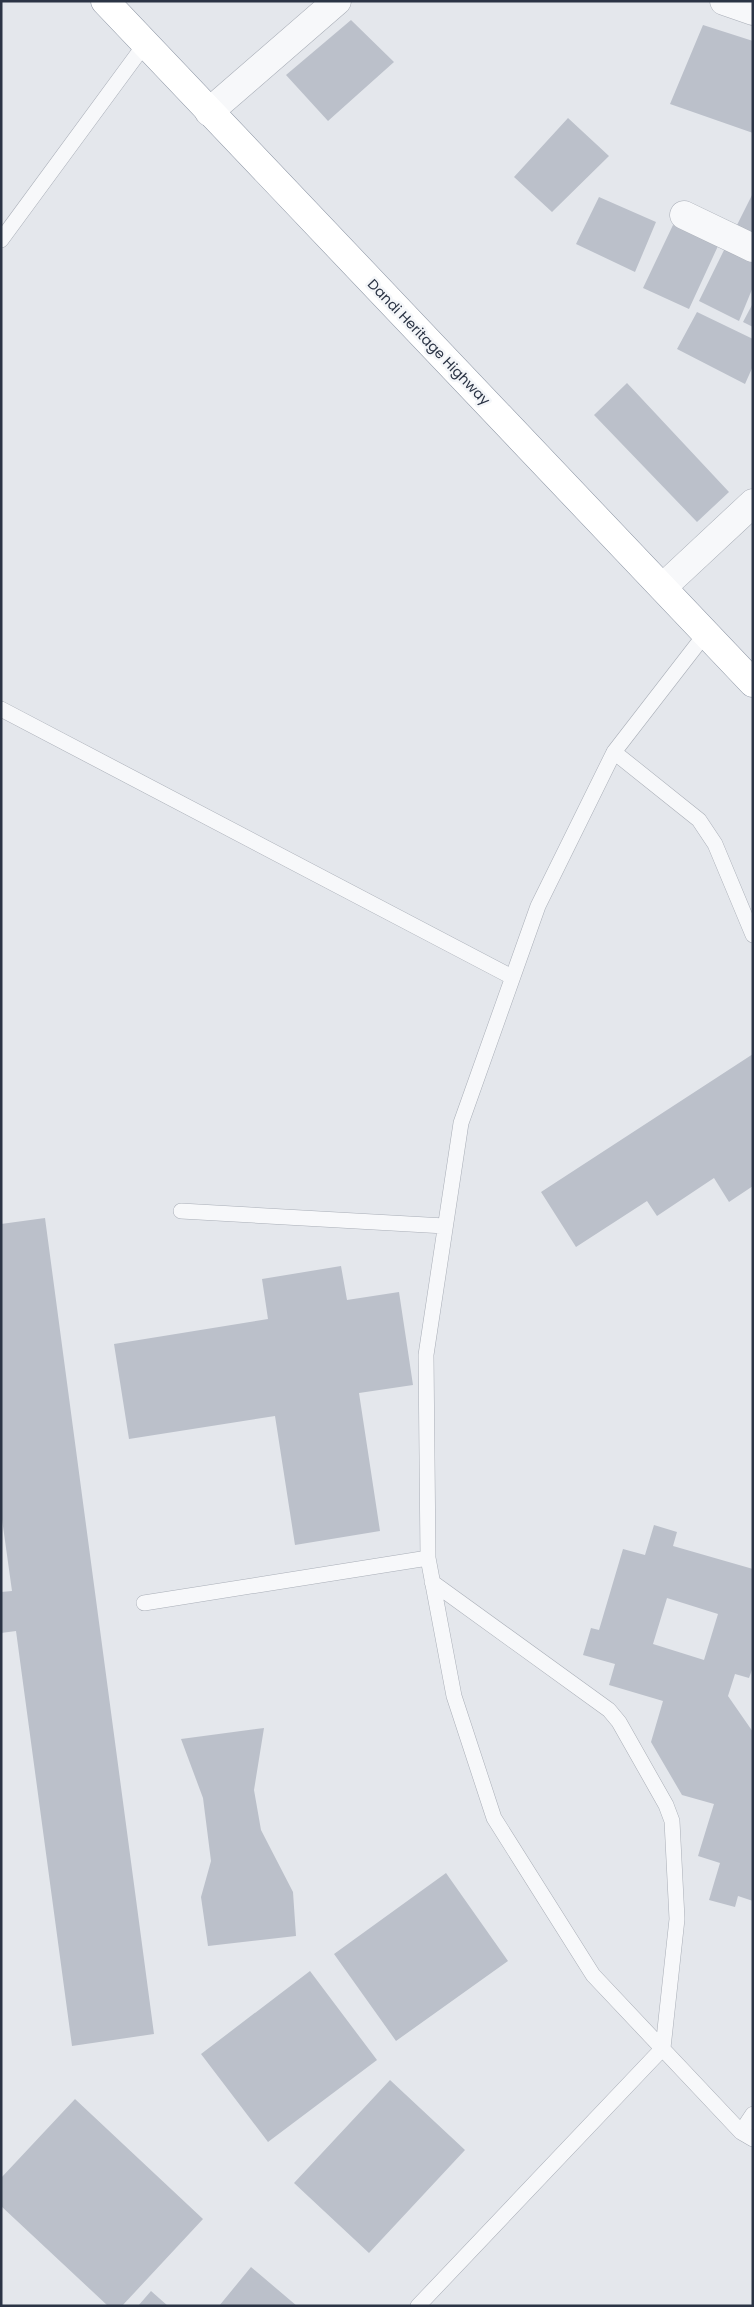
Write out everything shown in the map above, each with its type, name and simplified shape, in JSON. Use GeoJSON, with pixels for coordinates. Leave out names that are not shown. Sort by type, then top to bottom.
{"type":"FeatureCollection","features":[{"type":"Feature","properties":{"kind":"highway","name":"Dandi Heritage Highway"},"geometry":{"type":"LineString","coordinates":[[105,1],[753,683]]}},
{"type":"Feature","properties":{"kind":"street"},"geometry":{"type":"LineString","coordinates":[[209,112],[337,1]]}},
{"type":"Feature","properties":{"kind":"street"},"geometry":{"type":"LineString","coordinates":[[724,1],[753,11]]}},
{"type":"Feature","properties":{"kind":"street"},"geometry":{"type":"LineString","coordinates":[[684,215],[753,248]]}},
{"type":"Feature","properties":{"kind":"street"},"geometry":{"type":"LineString","coordinates":[[662,587],[753,503]]}},
{"type":"Feature","properties":{"kind":"lane"},"geometry":{"type":"LineString","coordinates":[[1,240],[146,44]]}},
{"type":"Feature","properties":{"kind":"lane"},"geometry":{"type":"LineString","coordinates":[[706,633],[614,752],[538,906],[461,1123],[426,1356],[428,1558],[454,1696],[494,1818],[593,1975],[747,2136]]}},
{"type":"Feature","properties":{"kind":"lane"},"geometry":{"type":"LineString","coordinates":[[1,708],[512,977]]}},
{"type":"Feature","properties":{"kind":"lane"},"geometry":{"type":"LineString","coordinates":[[614,752],[699,820],[716,844],[753,935]]}},
{"type":"Feature","properties":{"kind":"lane"},"geometry":{"type":"LineString","coordinates":[[181,1211],[445,1226]]}},
{"type":"Feature","properties":{"kind":"lane"},"geometry":{"type":"LineString","coordinates":[[144,1603],[428,1558]]}},
{"type":"Feature","properties":{"kind":"lane"},"geometry":{"type":"LineString","coordinates":[[418,2306],[663,2048],[677,1919],[672,1822],[666,1805],[619,1722],[609,1710],[432,1582]]}},
{"type":"Feature","properties":{"kind":"lane"},"geometry":{"type":"LineString","coordinates":[[747,2136],[753,2114]]}},
{"type":"Feature","properties":{"kind":"building"},"geometry":{"type":"Polygon","coordinates":[[[351,20],[394,62],[328,121],[286,75],[351,20]]]}},
{"type":"Feature","properties":{"kind":"building"},"geometry":{"type":"Polygon","coordinates":[[[703,25],[753,41],[753,133],[670,104],[703,25]]]}},
{"type":"Feature","properties":{"kind":"building"},"geometry":{"type":"Polygon","coordinates":[[[568,118],[609,156],[552,212],[514,177],[568,118]]]}},
{"type":"Feature","properties":{"kind":"building"},"geometry":{"type":"Polygon","coordinates":[[[753,193],[753,238],[735,229],[753,193]]]}},
{"type":"Feature","properties":{"kind":"building"},"geometry":{"type":"Polygon","coordinates":[[[599,197],[656,222],[635,272],[576,244],[599,197]]]}},
{"type":"Feature","properties":{"kind":"building"},"geometry":{"type":"Polygon","coordinates":[[[673,225],[718,246],[689,309],[643,288],[673,225]]]}},
{"type":"Feature","properties":{"kind":"building"},"geometry":{"type":"Polygon","coordinates":[[[726,246],[753,261],[753,287],[739,321],[699,301],[726,246]]]}},
{"type":"Feature","properties":{"kind":"building"},"geometry":{"type":"Polygon","coordinates":[[[753,303],[753,327],[743,322],[753,303]]]}},
{"type":"Feature","properties":{"kind":"building"},"geometry":{"type":"Polygon","coordinates":[[[697,312],[753,339],[753,366],[745,384],[677,349],[697,312]]]}},
{"type":"Feature","properties":{"kind":"building"},"geometry":{"type":"Polygon","coordinates":[[[627,383],[729,492],[697,522],[594,415],[627,383]]]}},
{"type":"Feature","properties":{"kind":"building"},"geometry":{"type":"Polygon","coordinates":[[[753,1054],[753,1186],[729,1202],[714,1178],[657,1216],[647,1201],[576,1247],[541,1192],[753,1054]]]}},
{"type":"Feature","properties":{"kind":"building"},"geometry":{"type":"Polygon","coordinates":[[[45,1218],[154,2034],[72,2046],[16,1631],[1,1633],[1,1592],[12,1591],[1,1512],[1,1224],[45,1218]]]}},
{"type":"Feature","properties":{"kind":"building"},"geometry":{"type":"Polygon","coordinates":[[[341,1266],[347,1300],[399,1292],[413,1385],[359,1393],[380,1531],[295,1545],[275,1416],[129,1439],[114,1344],[268,1319],[262,1279],[341,1266]]]}},
{"type":"Feature","properties":{"kind":"building"},"geometry":{"type":"Polygon","coordinates":[[[654,1525],[677,1532],[673,1546],[753,1569],[753,1667],[749,1678],[735,1674],[728,1696],[753,1732],[753,1901],[738,1896],[735,1907],[709,1900],[720,1863],[698,1856],[714,1804],[682,1795],[651,1742],[663,1701],[609,1685],[615,1664],[583,1655],[591,1628],[599,1630],[623,1549],[645,1555],[654,1525]],[[667,1598],[653,1644],[704,1660],[718,1614],[667,1598]]]}},
{"type":"Feature","properties":{"kind":"building"},"geometry":{"type":"Polygon","coordinates":[[[264,1728],[254,1790],[261,1830],[293,1892],[296,1936],[208,1946],[201,1897],[211,1861],[203,1798],[181,1739],[264,1728]]]}},
{"type":"Feature","properties":{"kind":"building"},"geometry":{"type":"Polygon","coordinates":[[[446,1873],[508,1961],[396,2041],[334,1954],[446,1873]]]}},
{"type":"Feature","properties":{"kind":"building"},"geometry":{"type":"Polygon","coordinates":[[[310,1971],[377,2060],[268,2142],[201,2054],[310,1971]]]}},
{"type":"Feature","properties":{"kind":"building"},"geometry":{"type":"Polygon","coordinates":[[[390,2080],[465,2150],[369,2253],[294,2183],[390,2080]]]}},
{"type":"Feature","properties":{"kind":"building"},"geometry":{"type":"Polygon","coordinates":[[[75,2099],[203,2219],[122,2306],[108,2306],[1,2206],[1,2178],[75,2099]]]}},
{"type":"Feature","properties":{"kind":"building"},"geometry":{"type":"Polygon","coordinates":[[[251,2267],[297,2306],[219,2306],[251,2267]]]}},
{"type":"Feature","properties":{"kind":"building"},"geometry":{"type":"Polygon","coordinates":[[[151,2291],[168,2306],[138,2306],[151,2291]]]}}]}
